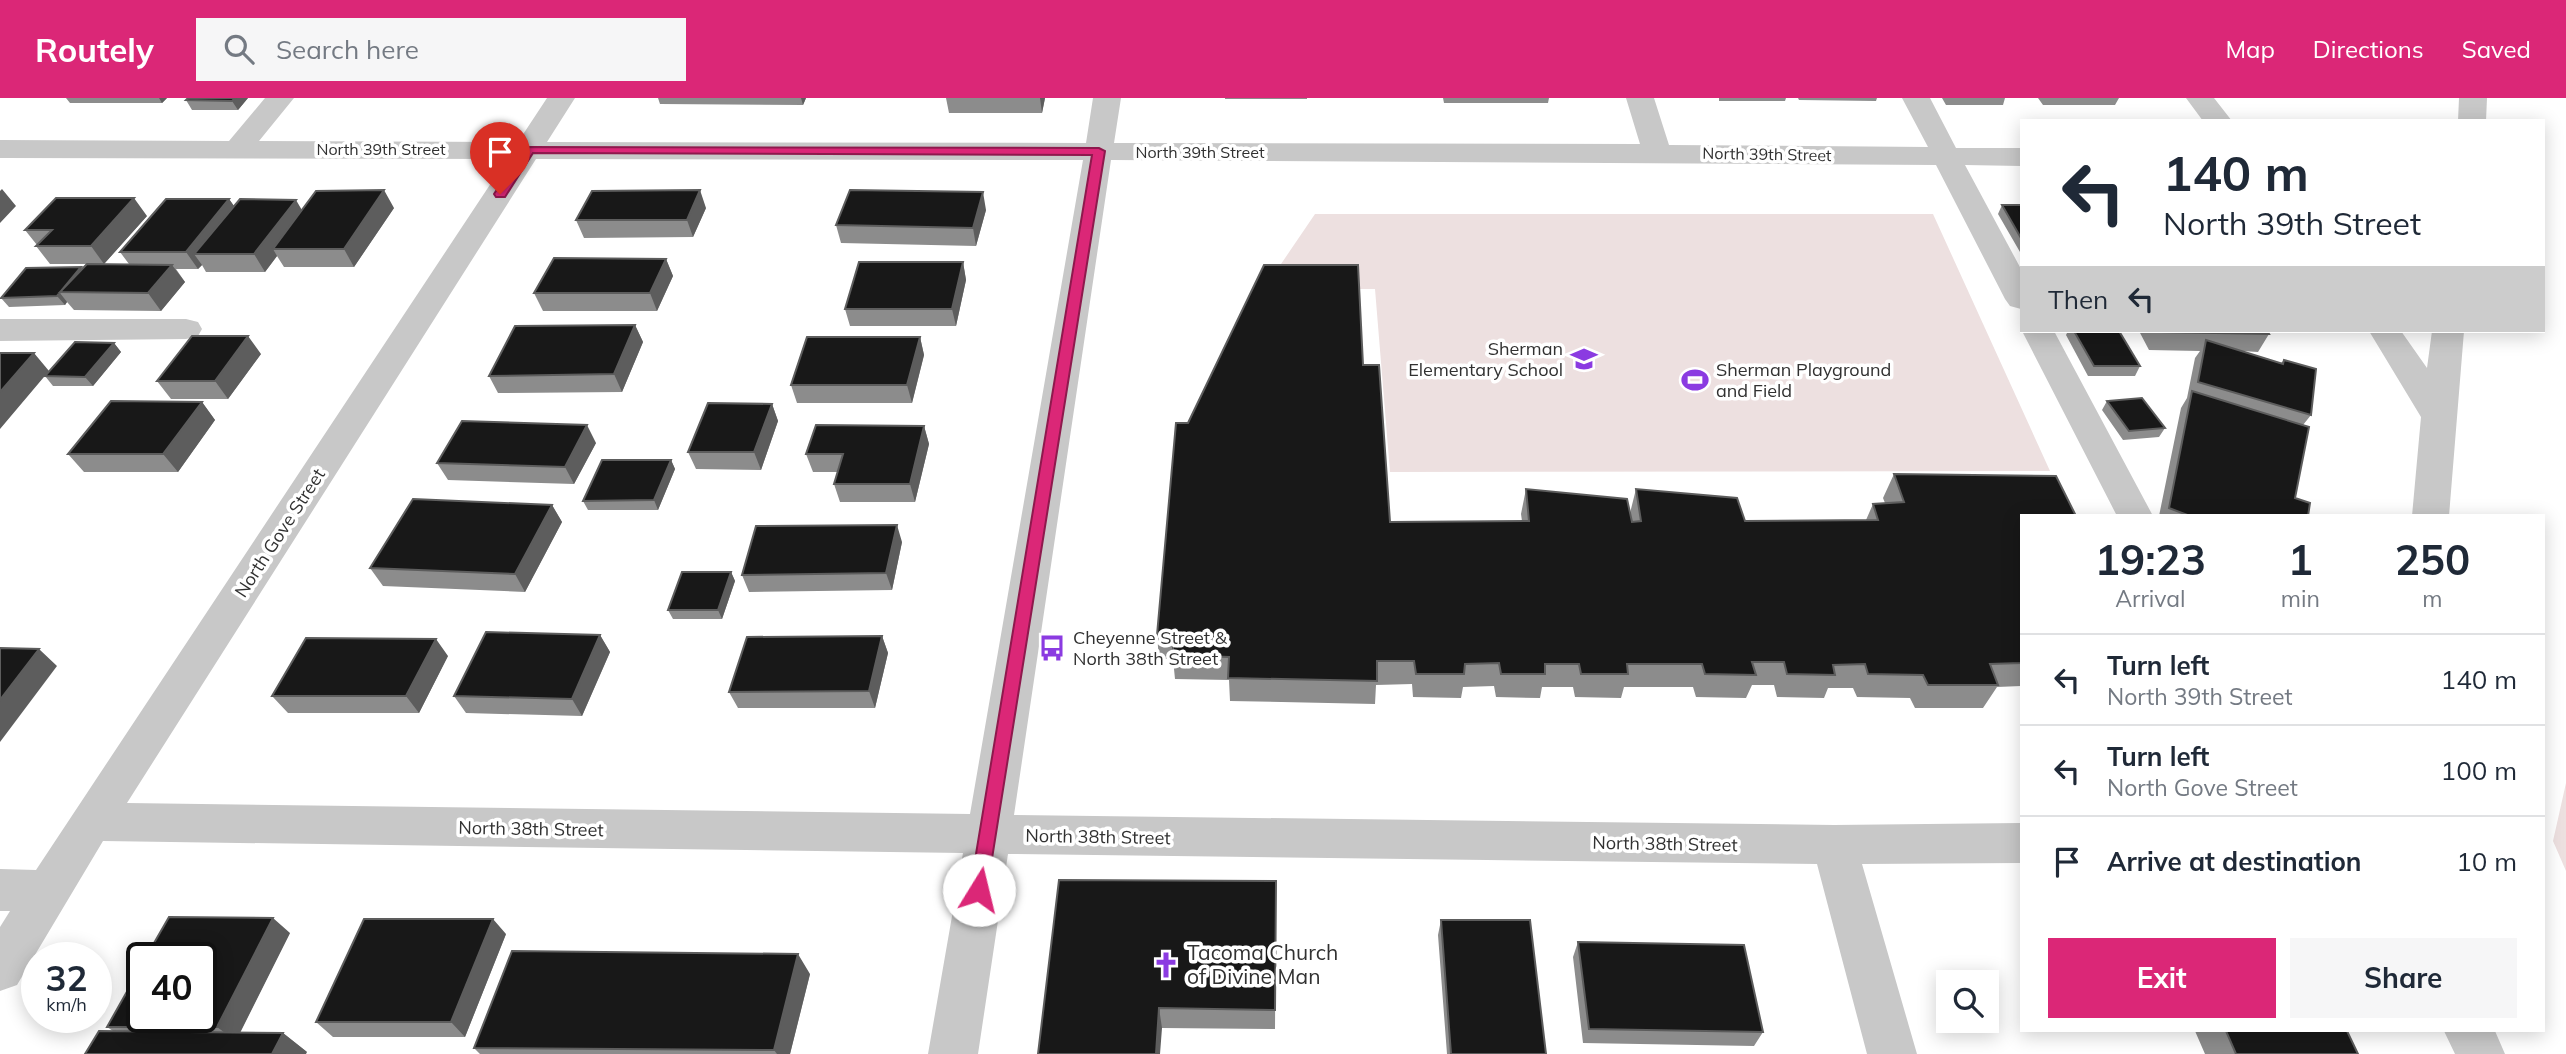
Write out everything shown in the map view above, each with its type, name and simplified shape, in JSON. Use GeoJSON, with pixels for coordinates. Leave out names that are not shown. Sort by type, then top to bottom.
{"type":"FeatureCollection","features":[{"type":"Feature","properties":{"kind":"street"},"geometry":{"type":"LineString","coordinates":[[237,149],[279,98]]}},
{"type":"Feature","properties":{"kind":"street","name":"North Gove Street"},"geometry":{"type":"LineString","coordinates":[[0,969],[92,822],[561,98]]}},
{"type":"Feature","properties":{"kind":"street"},"geometry":{"type":"LineString","coordinates":[[953,1054],[1107,98]]}},
{"type":"Feature","properties":{"kind":"street"},"geometry":{"type":"LineString","coordinates":[[1640,98],[1657,153]]}},
{"type":"Feature","properties":{"kind":"street"},"geometry":{"type":"LineString","coordinates":[[1916,98],[2020,297]]}},
{"type":"Feature","properties":{"kind":"street"},"geometry":{"type":"LineString","coordinates":[[2200,98],[2216,119]]}},
{"type":"Feature","properties":{"kind":"street"},"geometry":{"type":"LineString","coordinates":[[2472,119],[2473,98]]}},
{"type":"Feature","properties":{"kind":"street","name":"North 39th Street"},"geometry":{"type":"LineString","coordinates":[[0,149],[1657,153],[2020,157]]}},
{"type":"Feature","properties":{"kind":"street"},"geometry":{"type":"LineString","coordinates":[[0,330],[186,329]]}},
{"type":"Feature","properties":{"kind":"street"},"geometry":{"type":"LineString","coordinates":[[2039,333],[2134,514]]}},
{"type":"Feature","properties":{"kind":"street"},"geometry":{"type":"LineString","coordinates":[[2386,333],[2438,417]]}},
{"type":"Feature","properties":{"kind":"street"},"geometry":{"type":"LineString","coordinates":[[2431,514],[2448,333]]}},
{"type":"Feature","properties":{"kind":"street","name":"North 38th Street"},"geometry":{"type":"LineString","coordinates":[[92,822],[988,836],[1834,845],[2020,843]]}},
{"type":"Feature","properties":{"kind":"street"},"geometry":{"type":"LineString","coordinates":[[1834,845],[1892,1054]]}},
{"type":"Feature","properties":{"kind":"street"},"geometry":{"type":"LineString","coordinates":[[0,890],[49,891]]}},
{"type":"Feature","properties":{"kind":"street"},"geometry":{"type":"LineString","coordinates":[[2469,1032],[2480,1054]]}},
{"type":"Feature","properties":{"kind":"shaded area","name":"Sherman Playground and Field"},"geometry":{"type":"Polygon","coordinates":[[[1315,214],[1933,214],[2050,471],[1390,472],[1375,289],[1264,289],[1315,214]]]}},
{"type":"Feature","properties":{"kind":"shaded area"},"geometry":{"type":"Polygon","coordinates":[[[2566,783],[2566,871],[2553,841],[2566,783]]]}},
{"type":"Feature","properties":{"kind":"building"},"geometry":{"type":"Polygon","coordinates":[[[235,98],[232,101],[186,100],[235,98]]]}},
{"type":"Feature","properties":{"kind":"building"},"geometry":{"type":"Polygon","coordinates":[[[384,190],[344,249],[273,249],[316,191],[384,190]]]}},
{"type":"Feature","properties":{"kind":"building"},"geometry":{"type":"Polygon","coordinates":[[[700,190],[687,220],[576,220],[592,191],[700,190]]]}},
{"type":"Feature","properties":{"kind":"building"},"geometry":{"type":"Polygon","coordinates":[[[850,190],[983,192],[973,228],[836,225],[850,190]]]}},
{"type":"Feature","properties":{"kind":"building"},"geometry":{"type":"Polygon","coordinates":[[[56,198],[134,198],[91,246],[36,246],[52,230],[25,230],[56,198]]]}},
{"type":"Feature","properties":{"kind":"building"},"geometry":{"type":"Polygon","coordinates":[[[166,199],[229,199],[186,252],[120,252],[166,199]]]}},
{"type":"Feature","properties":{"kind":"building"},"geometry":{"type":"Polygon","coordinates":[[[240,199],[296,200],[254,254],[194,254],[240,199]]]}},
{"type":"Feature","properties":{"kind":"building"},"geometry":{"type":"Polygon","coordinates":[[[2002,205],[2020,205],[2020,236],[2002,205]]]}},
{"type":"Feature","properties":{"kind":"building"},"geometry":{"type":"Polygon","coordinates":[[[554,258],[666,259],[650,293],[534,293],[554,258]]]}},
{"type":"Feature","properties":{"kind":"building"},"geometry":{"type":"Polygon","coordinates":[[[859,262],[963,262],[952,309],[845,309],[859,262]]]}},
{"type":"Feature","properties":{"kind":"building"},"geometry":{"type":"Polygon","coordinates":[[[87,264],[172,265],[148,293],[60,292],[87,264]]]}},
{"type":"Feature","properties":{"kind":"building"},"geometry":{"type":"Polygon","coordinates":[[[1264,265],[1358,265],[1363,365],[1379,365],[1390,522],[1529,521],[1526,489],[1627,499],[1632,522],[1641,521],[1636,489],[1737,498],[1745,521],[1878,520],[1873,504],[1904,502],[1894,474],[2056,476],[2075,514],[2020,514],[2020,663],[1990,664],[1998,685],[1928,685],[1923,675],[1868,674],[1865,664],[1833,665],[1835,675],[1787,674],[1784,662],[1752,662],[1756,675],[1705,674],[1702,664],[1627,664],[1628,674],[1581,674],[1579,664],[1545,664],[1545,674],[1501,674],[1499,663],[1465,664],[1464,674],[1416,674],[1414,661],[1377,661],[1377,681],[1228,678],[1229,657],[1173,655],[1173,636],[1157,635],[1176,423],[1188,423],[1264,265]]]}},
{"type":"Feature","properties":{"kind":"building"},"geometry":{"type":"Polygon","coordinates":[[[81,267],[57,296],[1,298],[26,268],[81,267]]]}},
{"type":"Feature","properties":{"kind":"building"},"geometry":{"type":"Polygon","coordinates":[[[635,325],[614,374],[489,376],[515,326],[635,325]]]}},
{"type":"Feature","properties":{"kind":"building"},"geometry":{"type":"Polygon","coordinates":[[[2075,333],[2120,333],[2140,366],[2094,366],[2075,333]]]}},
{"type":"Feature","properties":{"kind":"building"},"geometry":{"type":"Polygon","coordinates":[[[192,336],[248,336],[215,381],[157,381],[192,336]]]}},
{"type":"Feature","properties":{"kind":"building"},"geometry":{"type":"Polygon","coordinates":[[[807,337],[920,337],[907,385],[791,385],[807,337]]]}},
{"type":"Feature","properties":{"kind":"building"},"geometry":{"type":"Polygon","coordinates":[[[2206,340],[2283,364],[2284,360],[2316,369],[2311,415],[2198,382],[2206,340]]]}},
{"type":"Feature","properties":{"kind":"building"},"geometry":{"type":"Polygon","coordinates":[[[75,342],[114,343],[85,377],[45,376],[75,342]]]}},
{"type":"Feature","properties":{"kind":"building"},"geometry":{"type":"Polygon","coordinates":[[[0,353],[34,353],[0,392],[0,353]]]}},
{"type":"Feature","properties":{"kind":"building"},"geometry":{"type":"Polygon","coordinates":[[[2192,391],[2309,427],[2295,498],[2310,503],[2308,514],[2185,514],[2169,508],[2192,391]]]}},
{"type":"Feature","properties":{"kind":"building"},"geometry":{"type":"Polygon","coordinates":[[[2142,398],[2165,428],[2129,431],[2107,401],[2142,398]]]}},
{"type":"Feature","properties":{"kind":"building"},"geometry":{"type":"Polygon","coordinates":[[[111,401],[202,402],[163,454],[68,454],[111,401]]]}},
{"type":"Feature","properties":{"kind":"building"},"geometry":{"type":"Polygon","coordinates":[[[708,403],[772,404],[754,452],[688,452],[708,403]]]}},
{"type":"Feature","properties":{"kind":"building"},"geometry":{"type":"Polygon","coordinates":[[[462,421],[587,425],[565,467],[437,463],[462,421]]]}},
{"type":"Feature","properties":{"kind":"building"},"geometry":{"type":"Polygon","coordinates":[[[816,425],[924,426],[910,484],[834,484],[843,454],[806,454],[816,425]]]}},
{"type":"Feature","properties":{"kind":"building"},"geometry":{"type":"Polygon","coordinates":[[[602,460],[671,460],[654,500],[583,501],[602,460]]]}},
{"type":"Feature","properties":{"kind":"building"},"geometry":{"type":"Polygon","coordinates":[[[413,499],[552,505],[515,574],[370,568],[413,499]]]}},
{"type":"Feature","properties":{"kind":"building"},"geometry":{"type":"Polygon","coordinates":[[[897,525],[886,573],[742,575],[756,526],[897,525]]]}},
{"type":"Feature","properties":{"kind":"building"},"geometry":{"type":"Polygon","coordinates":[[[682,572],[731,572],[718,610],[668,610],[682,572]]]}},
{"type":"Feature","properties":{"kind":"building"},"geometry":{"type":"Polygon","coordinates":[[[486,632],[600,635],[572,699],[454,696],[486,632]]]}},
{"type":"Feature","properties":{"kind":"building"},"geometry":{"type":"Polygon","coordinates":[[[882,636],[869,691],[729,692],[747,637],[882,636]]]}},
{"type":"Feature","properties":{"kind":"building"},"geometry":{"type":"Polygon","coordinates":[[[306,638],[436,639],[406,696],[272,696],[306,638]]]}},
{"type":"Feature","properties":{"kind":"building"},"geometry":{"type":"Polygon","coordinates":[[[0,648],[39,649],[0,700],[0,648]]]}},
{"type":"Feature","properties":{"kind":"building","name":"Tacoma Church of Divine Man"},"geometry":{"type":"Polygon","coordinates":[[[1059,880],[1276,881],[1275,1010],[1159,1008],[1156,1054],[1038,1054],[1059,880]]]}},
{"type":"Feature","properties":{"kind":"building"},"geometry":{"type":"Polygon","coordinates":[[[169,917],[273,918],[217,1027],[217,942],[155,942],[169,917]]]}},
{"type":"Feature","properties":{"kind":"building"},"geometry":{"type":"Polygon","coordinates":[[[364,919],[493,919],[451,1022],[316,1022],[364,919]]]}},
{"type":"Feature","properties":{"kind":"building"},"geometry":{"type":"Polygon","coordinates":[[[1441,920],[1530,920],[1546,1054],[1451,1054],[1441,920]]]}},
{"type":"Feature","properties":{"kind":"building"},"geometry":{"type":"Polygon","coordinates":[[[1578,942],[1744,945],[1763,1032],[1589,1029],[1578,942]]]}},
{"type":"Feature","properties":{"kind":"building"},"geometry":{"type":"Polygon","coordinates":[[[512,951],[798,954],[774,1050],[474,1048],[512,951]]]}},
{"type":"Feature","properties":{"kind":"building"},"geometry":{"type":"Polygon","coordinates":[[[126,993],[126,1027],[112,1027],[112,1018],[126,993]]]}},
{"type":"Feature","properties":{"kind":"building"},"geometry":{"type":"Polygon","coordinates":[[[112,1031],[283,1033],[272,1054],[85,1054],[98,1033],[112,1031]]]}},
{"type":"Feature","properties":{"kind":"building"},"geometry":{"type":"Polygon","coordinates":[[[2226,1032],[2347,1032],[2358,1054],[2236,1054],[2226,1032]]]}},
{"type":"Feature","properties":{"kind":"place","name":"Sherman Elementary School"},"geometry":{"type":"Point","coordinates":[1584,359]}},
{"type":"Feature","properties":{"kind":"place","name":"Sherman Playground and Field"},"geometry":{"type":"Point","coordinates":[1695,380]}},
{"type":"Feature","properties":{"kind":"place","name":"Cheyenne Street & North 38th Street"},"geometry":{"type":"Point","coordinates":[1052,648]}},
{"type":"Feature","properties":{"kind":"place","name":"Tacoma Church of Divine Man"},"geometry":{"type":"Point","coordinates":[1166,965]}},
{"type":"Feature","properties":{"kind":"route"},"geometry":{"type":"LineString","coordinates":[[500,194],[530,149],[1099,151],[979,890]]}}]}
